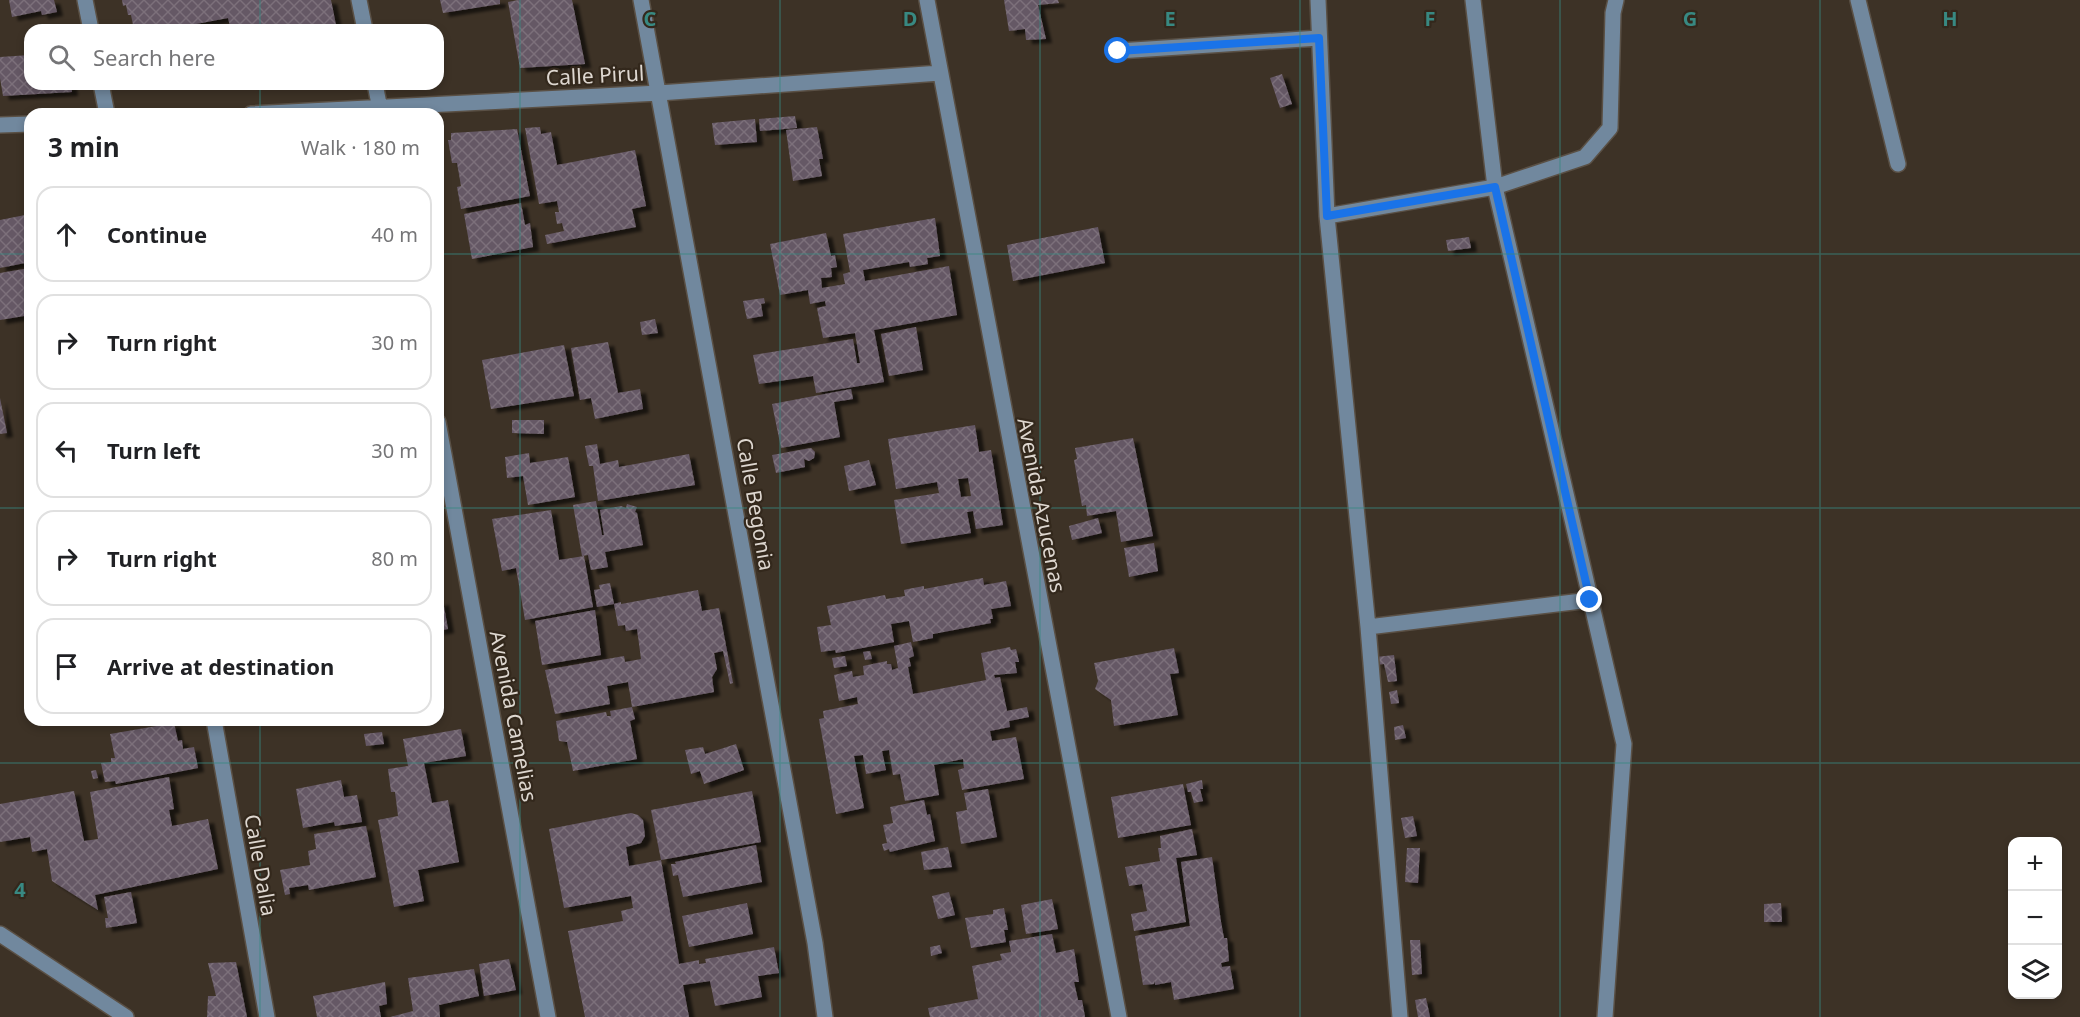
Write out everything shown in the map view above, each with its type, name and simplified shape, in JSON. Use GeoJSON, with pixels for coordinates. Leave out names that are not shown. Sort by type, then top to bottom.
{"type":"FeatureCollection","features":[{"type":"Feature","properties":{"kind":"street"},"geometry":{"type":"LineString","coordinates":[[85,0],[90,24]]}},
{"type":"Feature","properties":{"kind":"street"},"geometry":{"type":"LineString","coordinates":[[360,0],[364,24]]}},
{"type":"Feature","properties":{"kind":"street","name":"Calle Begonia"},"geometry":{"type":"LineString","coordinates":[[641,0],[815,942],[825,1017]]}},
{"type":"Feature","properties":{"kind":"street","name":"Avenida Azucenas"},"geometry":{"type":"LineString","coordinates":[[927,0],[1119,1017]]}},
{"type":"Feature","properties":{"kind":"street"},"geometry":{"type":"LineString","coordinates":[[1317,0],[1327,216],[1368,627],[1400,1017]]}},
{"type":"Feature","properties":{"kind":"street"},"geometry":{"type":"LineString","coordinates":[[1473,0],[1495,187],[1624,744],[1605,1017]]}},
{"type":"Feature","properties":{"kind":"street"},"geometry":{"type":"LineString","coordinates":[[1327,216],[1495,187],[1585,158],[1610,128],[1613,13],[1616,0]]}},
{"type":"Feature","properties":{"kind":"street"},"geometry":{"type":"LineString","coordinates":[[1858,0],[1898,164]]}},
{"type":"Feature","properties":{"kind":"street"},"geometry":{"type":"LineString","coordinates":[[1118,51],[1319,38]]}},
{"type":"Feature","properties":{"kind":"street","name":"Calle Pirul"},"geometry":{"type":"LineString","coordinates":[[426,108],[940,73]]}},
{"type":"Feature","properties":{"kind":"street"},"geometry":{"type":"LineString","coordinates":[[102,90],[106,108]]}},
{"type":"Feature","properties":{"kind":"street"},"geometry":{"type":"LineString","coordinates":[[376,90],[379,108]]}},
{"type":"Feature","properties":{"kind":"street"},"geometry":{"type":"LineString","coordinates":[[0,125],[24,124]]}},
{"type":"Feature","properties":{"kind":"street","name":"Avenida Camelias"},"geometry":{"type":"LineString","coordinates":[[444,454],[548,1017]]}},
{"type":"Feature","properties":{"kind":"street"},"geometry":{"type":"LineString","coordinates":[[1368,627],[1590,600]]}},
{"type":"Feature","properties":{"kind":"street","name":"Calle Dalia"},"geometry":{"type":"LineString","coordinates":[[215,726],[267,1017]]}},
{"type":"Feature","properties":{"kind":"street"},"geometry":{"type":"LineString","coordinates":[[0,934],[126,1017]]}},
{"type":"Feature","properties":{"kind":"building"},"geometry":{"type":"Polygon","coordinates":[[[9,0],[54,0],[57,12],[42,15],[41,11],[12,17],[9,0]]]}},
{"type":"Feature","properties":{"kind":"building"},"geometry":{"type":"Polygon","coordinates":[[[122,0],[331,0],[336,24],[230,24],[228,18],[196,24],[133,24],[126,5],[123,6],[122,0]]]}},
{"type":"Feature","properties":{"kind":"building"},"geometry":{"type":"Polygon","coordinates":[[[440,0],[500,0],[500,4],[443,13],[440,0]]]}},
{"type":"Feature","properties":{"kind":"building"},"geometry":{"type":"Polygon","coordinates":[[[572,0],[585,64],[520,68],[508,2],[572,0]]]}},
{"type":"Feature","properties":{"kind":"building"},"geometry":{"type":"Polygon","coordinates":[[[1004,0],[1058,0],[1059,3],[1038,5],[1046,39],[1026,40],[1025,29],[1009,31],[1004,0]]]}},
{"type":"Feature","properties":{"kind":"building"},"geometry":{"type":"Polygon","coordinates":[[[24,55],[24,90],[72,90],[72,92],[3,96],[0,57],[24,55]]]}},
{"type":"Feature","properties":{"kind":"building"},"geometry":{"type":"Polygon","coordinates":[[[1282,74],[1292,104],[1280,108],[1270,78],[1282,74]]]}},
{"type":"Feature","properties":{"kind":"building"},"geometry":{"type":"Polygon","coordinates":[[[795,116],[797,128],[760,131],[759,119],[795,116]]]}},
{"type":"Feature","properties":{"kind":"building"},"geometry":{"type":"Polygon","coordinates":[[[755,119],[757,142],[715,145],[712,123],[755,119]]]}},
{"type":"Feature","properties":{"kind":"building"},"geometry":{"type":"Polygon","coordinates":[[[540,127],[541,134],[551,132],[557,165],[635,150],[646,206],[632,209],[636,227],[547,244],[545,235],[564,231],[562,223],[557,224],[555,212],[559,212],[557,201],[539,204],[525,128],[540,127]]]}},
{"type":"Feature","properties":{"kind":"building"},"geometry":{"type":"Polygon","coordinates":[[[817,127],[823,159],[819,159],[822,176],[793,181],[786,130],[817,127]]]}},
{"type":"Feature","properties":{"kind":"building"},"geometry":{"type":"Polygon","coordinates":[[[517,129],[530,196],[461,209],[457,187],[461,186],[457,163],[452,163],[448,140],[451,140],[451,133],[517,129]]]}},
{"type":"Feature","properties":{"kind":"building"},"geometry":{"type":"Polygon","coordinates":[[[521,203],[525,225],[530,223],[533,247],[472,259],[464,214],[521,203]]]}},
{"type":"Feature","properties":{"kind":"building"},"geometry":{"type":"Polygon","coordinates":[[[24,215],[24,263],[0,268],[0,220],[24,215]]]}},
{"type":"Feature","properties":{"kind":"building"},"geometry":{"type":"Polygon","coordinates":[[[935,218],[940,256],[927,258],[928,264],[910,267],[909,262],[863,270],[865,281],[949,266],[957,315],[874,330],[884,382],[816,393],[813,376],[759,384],[753,355],[853,339],[857,363],[860,363],[855,333],[823,338],[817,308],[826,306],[825,301],[810,304],[808,290],[780,295],[770,244],[826,233],[831,256],[835,255],[837,267],[831,268],[832,277],[821,278],[822,288],[845,284],[843,274],[850,272],[843,234],[935,218]]]}},
{"type":"Feature","properties":{"kind":"building"},"geometry":{"type":"Polygon","coordinates":[[[1098,227],[1105,263],[1013,281],[1007,245],[1098,227]]]}},
{"type":"Feature","properties":{"kind":"building"},"geometry":{"type":"Polygon","coordinates":[[[1469,237],[1471,248],[1448,251],[1446,240],[1469,237]]]}},
{"type":"Feature","properties":{"kind":"building"},"geometry":{"type":"Polygon","coordinates":[[[24,269],[24,316],[0,320],[0,273],[24,269]]]}},
{"type":"Feature","properties":{"kind":"building"},"geometry":{"type":"Polygon","coordinates":[[[764,298],[765,303],[761,304],[763,316],[747,319],[743,301],[764,298]]]}},
{"type":"Feature","properties":{"kind":"building"},"geometry":{"type":"Polygon","coordinates":[[[655,319],[658,333],[642,335],[640,322],[655,319]]]}},
{"type":"Feature","properties":{"kind":"building"},"geometry":{"type":"Polygon","coordinates":[[[916,327],[923,370],[889,376],[881,334],[916,327]]]}},
{"type":"Feature","properties":{"kind":"building"},"geometry":{"type":"Polygon","coordinates":[[[608,342],[618,393],[640,389],[643,409],[595,419],[591,398],[580,400],[571,348],[608,342]]]}},
{"type":"Feature","properties":{"kind":"building"},"geometry":{"type":"Polygon","coordinates":[[[564,345],[574,396],[491,409],[482,360],[564,345]]]}},
{"type":"Feature","properties":{"kind":"building"},"geometry":{"type":"Polygon","coordinates":[[[851,389],[853,399],[834,402],[840,437],[781,448],[772,404],[851,389]]]}},
{"type":"Feature","properties":{"kind":"building"},"geometry":{"type":"Polygon","coordinates":[[[0,398],[7,433],[0,434],[0,398]]]}},
{"type":"Feature","properties":{"kind":"building"},"geometry":{"type":"Polygon","coordinates":[[[512,420],[544,420],[544,434],[512,433],[512,420]]]}},
{"type":"Feature","properties":{"kind":"building"},"geometry":{"type":"Polygon","coordinates":[[[975,425],[979,452],[991,450],[1003,525],[976,529],[973,511],[967,512],[971,533],[901,544],[894,500],[939,493],[937,482],[896,489],[888,439],[975,425]],[[968,478],[958,479],[961,497],[971,496],[968,478]]]}},
{"type":"Feature","properties":{"kind":"building"},"geometry":{"type":"Polygon","coordinates":[[[1133,438],[1153,536],[1121,542],[1116,511],[1087,516],[1086,505],[1082,506],[1074,460],[1077,459],[1075,448],[1133,438]]]}},
{"type":"Feature","properties":{"kind":"building"},"geometry":{"type":"Polygon","coordinates":[[[597,444],[600,464],[618,460],[619,467],[689,454],[695,485],[598,501],[593,466],[589,466],[585,446],[597,444]]]}},
{"type":"Feature","properties":{"kind":"building"},"geometry":{"type":"Polygon","coordinates":[[[811,448],[815,452],[814,458],[809,461],[804,459],[805,467],[776,473],[772,455],[811,448]]]}},
{"type":"Feature","properties":{"kind":"building"},"geometry":{"type":"Polygon","coordinates":[[[529,453],[530,463],[568,457],[575,497],[528,505],[523,476],[507,478],[505,457],[529,453]]]}},
{"type":"Feature","properties":{"kind":"building"},"geometry":{"type":"Polygon","coordinates":[[[869,460],[876,485],[849,491],[844,466],[869,460]]]}},
{"type":"Feature","properties":{"kind":"building"},"geometry":{"type":"Polygon","coordinates":[[[596,501],[602,535],[604,535],[600,510],[621,506],[626,508],[627,504],[637,507],[635,512],[643,545],[605,552],[608,567],[591,570],[588,555],[582,556],[573,505],[596,501]]]}},
{"type":"Feature","properties":{"kind":"building"},"geometry":{"type":"Polygon","coordinates":[[[551,510],[559,560],[584,556],[593,607],[525,620],[516,568],[502,571],[492,519],[551,510]]]}},
{"type":"Feature","properties":{"kind":"building"},"geometry":{"type":"Polygon","coordinates":[[[1098,518],[1102,533],[1072,540],[1069,526],[1098,518]]]}},
{"type":"Feature","properties":{"kind":"building"},"geometry":{"type":"Polygon","coordinates":[[[1154,543],[1158,571],[1129,577],[1124,548],[1154,543]]]}},
{"type":"Feature","properties":{"kind":"building"},"geometry":{"type":"Polygon","coordinates":[[[983,578],[984,585],[1006,581],[1011,606],[991,609],[993,619],[990,619],[991,623],[933,634],[933,638],[913,642],[909,621],[891,624],[894,642],[836,653],[835,650],[821,652],[817,627],[831,625],[827,606],[885,595],[886,599],[905,596],[904,590],[908,589],[924,586],[924,589],[983,578]]]}},
{"type":"Feature","properties":{"kind":"building"},"geometry":{"type":"Polygon","coordinates":[[[610,583],[614,604],[597,607],[594,590],[600,589],[599,585],[610,583]]]}},
{"type":"Feature","properties":{"kind":"building"},"geometry":{"type":"Polygon","coordinates":[[[698,590],[702,611],[719,608],[733,683],[730,684],[723,651],[714,653],[717,669],[712,677],[714,692],[632,707],[628,682],[607,686],[610,704],[555,714],[545,670],[624,656],[625,662],[641,659],[637,629],[626,631],[625,625],[618,626],[614,604],[698,590]]]}},
{"type":"Feature","properties":{"kind":"building"},"geometry":{"type":"Polygon","coordinates":[[[444,607],[448,629],[444,630],[444,607]]]}},
{"type":"Feature","properties":{"kind":"building"},"geometry":{"type":"Polygon","coordinates":[[[595,610],[601,655],[542,665],[535,621],[595,610]]]}},
{"type":"Feature","properties":{"kind":"building"},"geometry":{"type":"Polygon","coordinates":[[[911,642],[914,656],[909,658],[911,666],[908,667],[913,694],[986,680],[981,653],[1010,647],[1011,650],[1016,649],[1019,662],[1015,662],[1017,673],[994,675],[995,678],[1000,677],[1007,711],[1027,707],[1029,717],[1009,721],[1010,727],[990,731],[992,741],[1016,737],[1024,779],[962,790],[958,770],[964,768],[963,759],[934,765],[939,795],[905,801],[900,774],[893,775],[889,750],[882,751],[886,770],[866,774],[863,755],[854,756],[864,808],[836,814],[819,719],[824,718],[823,711],[858,704],[857,697],[839,701],[834,675],[852,671],[853,677],[864,675],[863,666],[887,661],[887,664],[891,664],[892,670],[898,668],[894,646],[911,642]]]}},
{"type":"Feature","properties":{"kind":"building"},"geometry":{"type":"Polygon","coordinates":[[[1174,648],[1179,673],[1170,674],[1178,715],[1114,726],[1111,700],[1095,689],[1098,681],[1094,663],[1174,648]]]}},
{"type":"Feature","properties":{"kind":"building"},"geometry":{"type":"Polygon","coordinates":[[[870,651],[872,659],[865,660],[863,652],[870,651]]]}},
{"type":"Feature","properties":{"kind":"building"},"geometry":{"type":"Polygon","coordinates":[[[1394,655],[1397,681],[1388,682],[1384,664],[1377,665],[1376,657],[1394,655]]]}},
{"type":"Feature","properties":{"kind":"building"},"geometry":{"type":"Polygon","coordinates":[[[845,656],[847,666],[834,668],[832,658],[845,656]]]}},
{"type":"Feature","properties":{"kind":"building"},"geometry":{"type":"Polygon","coordinates":[[[1397,690],[1399,703],[1391,704],[1389,692],[1397,690]]]}},
{"type":"Feature","properties":{"kind":"building"},"geometry":{"type":"Polygon","coordinates":[[[632,707],[635,719],[630,721],[637,759],[573,771],[567,742],[559,741],[556,721],[606,712],[607,716],[611,716],[610,711],[632,707]]]}},
{"type":"Feature","properties":{"kind":"building"},"geometry":{"type":"Polygon","coordinates":[[[1403,725],[1406,738],[1395,740],[1394,727],[1403,725]]]}},
{"type":"Feature","properties":{"kind":"building"},"geometry":{"type":"Polygon","coordinates":[[[157,726],[175,726],[178,741],[182,740],[183,749],[194,747],[198,768],[116,784],[115,781],[105,782],[101,763],[111,762],[111,758],[115,758],[110,734],[157,726]]]}},
{"type":"Feature","properties":{"kind":"building"},"geometry":{"type":"Polygon","coordinates":[[[461,729],[466,756],[424,763],[432,803],[448,800],[459,862],[418,870],[424,901],[394,907],[378,820],[398,816],[395,792],[391,792],[388,769],[408,766],[403,739],[461,729]]]}},
{"type":"Feature","properties":{"kind":"building"},"geometry":{"type":"Polygon","coordinates":[[[382,732],[384,744],[366,746],[364,734],[382,732]]]}},
{"type":"Feature","properties":{"kind":"building"},"geometry":{"type":"Polygon","coordinates":[[[736,744],[744,770],[704,784],[700,771],[691,774],[685,750],[703,747],[705,754],[736,744]]]}},
{"type":"Feature","properties":{"kind":"building"},"geometry":{"type":"Polygon","coordinates":[[[96,770],[98,778],[93,779],[91,771],[96,770]]]}},
{"type":"Feature","properties":{"kind":"building"},"geometry":{"type":"Polygon","coordinates":[[[169,777],[174,809],[169,810],[172,826],[208,819],[218,869],[95,895],[98,910],[52,881],[47,849],[32,852],[30,837],[0,842],[0,804],[74,791],[84,841],[98,839],[90,792],[169,777]]]}},
{"type":"Feature","properties":{"kind":"building"},"geometry":{"type":"Polygon","coordinates":[[[341,780],[344,797],[357,795],[362,822],[335,826],[334,822],[303,828],[296,789],[341,780]]]}},
{"type":"Feature","properties":{"kind":"building"},"geometry":{"type":"Polygon","coordinates":[[[1202,780],[1203,789],[1200,789],[1203,801],[1194,803],[1186,784],[1202,780]]]}},
{"type":"Feature","properties":{"kind":"building"},"geometry":{"type":"Polygon","coordinates":[[[1183,784],[1191,825],[1118,838],[1111,797],[1183,784]]]}},
{"type":"Feature","properties":{"kind":"building"},"geometry":{"type":"Polygon","coordinates":[[[988,789],[997,837],[961,844],[956,812],[967,810],[964,793],[988,789]]]}},
{"type":"Feature","properties":{"kind":"building"},"geometry":{"type":"Polygon","coordinates":[[[752,791],[761,842],[661,860],[651,810],[752,791]]]}},
{"type":"Feature","properties":{"kind":"building"},"geometry":{"type":"Polygon","coordinates":[[[924,800],[927,815],[930,814],[935,841],[890,852],[889,849],[884,851],[882,844],[887,843],[883,825],[893,823],[890,807],[924,800]]]}},
{"type":"Feature","properties":{"kind":"building"},"geometry":{"type":"Polygon","coordinates":[[[631,813],[643,820],[645,836],[641,843],[626,847],[629,866],[661,860],[679,964],[699,960],[699,964],[706,963],[705,959],[774,947],[779,973],[758,976],[762,997],[715,1006],[710,981],[683,985],[689,1017],[585,1017],[568,931],[623,921],[621,911],[633,908],[631,896],[564,908],[549,829],[631,813]]]}},
{"type":"Feature","properties":{"kind":"building"},"geometry":{"type":"Polygon","coordinates":[[[1413,816],[1417,836],[1405,838],[1401,818],[1413,816]]]}},
{"type":"Feature","properties":{"kind":"building"},"geometry":{"type":"Polygon","coordinates":[[[366,826],[376,877],[309,890],[308,885],[289,888],[290,894],[285,895],[280,870],[310,865],[308,851],[316,849],[314,834],[366,826]]]}},
{"type":"Feature","properties":{"kind":"building"},"geometry":{"type":"Polygon","coordinates":[[[1192,829],[1197,855],[1176,858],[1186,922],[1134,931],[1131,914],[1147,911],[1142,884],[1129,886],[1125,867],[1160,861],[1158,848],[1161,848],[1160,836],[1192,829]]]}},
{"type":"Feature","properties":{"kind":"building"},"geometry":{"type":"Polygon","coordinates":[[[756,845],[762,882],[683,897],[678,875],[673,876],[671,864],[756,845]]]}},
{"type":"Feature","properties":{"kind":"building"},"geometry":{"type":"Polygon","coordinates":[[[948,847],[952,867],[924,870],[921,852],[948,847]]]}},
{"type":"Feature","properties":{"kind":"building"},"geometry":{"type":"Polygon","coordinates":[[[1407,848],[1420,848],[1418,883],[1405,882],[1407,848]]]}},
{"type":"Feature","properties":{"kind":"building"},"geometry":{"type":"Polygon","coordinates":[[[1212,857],[1229,961],[1221,963],[1222,967],[1230,966],[1234,989],[1174,1000],[1171,982],[1155,985],[1155,981],[1154,984],[1143,985],[1135,936],[1190,926],[1181,862],[1212,857]]]}},
{"type":"Feature","properties":{"kind":"building"},"geometry":{"type":"Polygon","coordinates":[[[131,892],[137,923],[106,928],[105,918],[108,918],[104,897],[131,892]]]}},
{"type":"Feature","properties":{"kind":"building"},"geometry":{"type":"Polygon","coordinates":[[[949,892],[955,915],[938,919],[932,896],[949,892]]]}},
{"type":"Feature","properties":{"kind":"building"},"geometry":{"type":"Polygon","coordinates":[[[1052,899],[1058,929],[1026,934],[1021,905],[1052,899]]]}},
{"type":"Feature","properties":{"kind":"building"},"geometry":{"type":"Polygon","coordinates":[[[747,903],[753,934],[689,947],[682,916],[747,903]]]}},
{"type":"Feature","properties":{"kind":"building"},"geometry":{"type":"Polygon","coordinates":[[[1781,903],[1782,922],[1764,922],[1764,904],[1781,903]]]}},
{"type":"Feature","properties":{"kind":"building"},"geometry":{"type":"Polygon","coordinates":[[[1004,908],[1008,930],[1004,930],[1006,942],[971,948],[965,918],[993,914],[993,910],[1004,908]]]}},
{"type":"Feature","properties":{"kind":"building"},"geometry":{"type":"Polygon","coordinates":[[[1052,934],[1056,953],[1074,949],[1079,982],[1074,982],[1078,1000],[1082,1000],[1085,1017],[930,1017],[928,1008],[978,999],[972,966],[1002,960],[1000,954],[1011,952],[1009,941],[1052,934]]]}},
{"type":"Feature","properties":{"kind":"building"},"geometry":{"type":"Polygon","coordinates":[[[1410,940],[1420,940],[1422,974],[1412,975],[1410,940]]]}},
{"type":"Feature","properties":{"kind":"building"},"geometry":{"type":"Polygon","coordinates":[[[940,945],[942,953],[931,956],[930,947],[940,945]]]}},
{"type":"Feature","properties":{"kind":"building"},"geometry":{"type":"Polygon","coordinates":[[[509,959],[516,990],[484,996],[479,964],[509,959]]]}},
{"type":"Feature","properties":{"kind":"building"},"geometry":{"type":"Polygon","coordinates":[[[236,962],[247,1017],[207,1017],[208,996],[216,996],[208,963],[236,962]]]}},
{"type":"Feature","properties":{"kind":"building"},"geometry":{"type":"Polygon","coordinates":[[[474,969],[479,996],[439,1005],[440,1017],[390,1017],[413,1011],[408,978],[474,969]]]}},
{"type":"Feature","properties":{"kind":"building"},"geometry":{"type":"Polygon","coordinates":[[[385,982],[387,1004],[379,1006],[381,1017],[317,1017],[313,996],[385,982]]]}},
{"type":"Feature","properties":{"kind":"building"},"geometry":{"type":"Polygon","coordinates":[[[1426,998],[1430,1017],[1418,1017],[1415,1000],[1426,998]]]}},
{"type":"Feature","properties":{"kind":"route"},"geometry":{"type":"LineString","coordinates":[[1118,51],[1319,38],[1327,216],[1495,187],[1590,600]]}}]}
